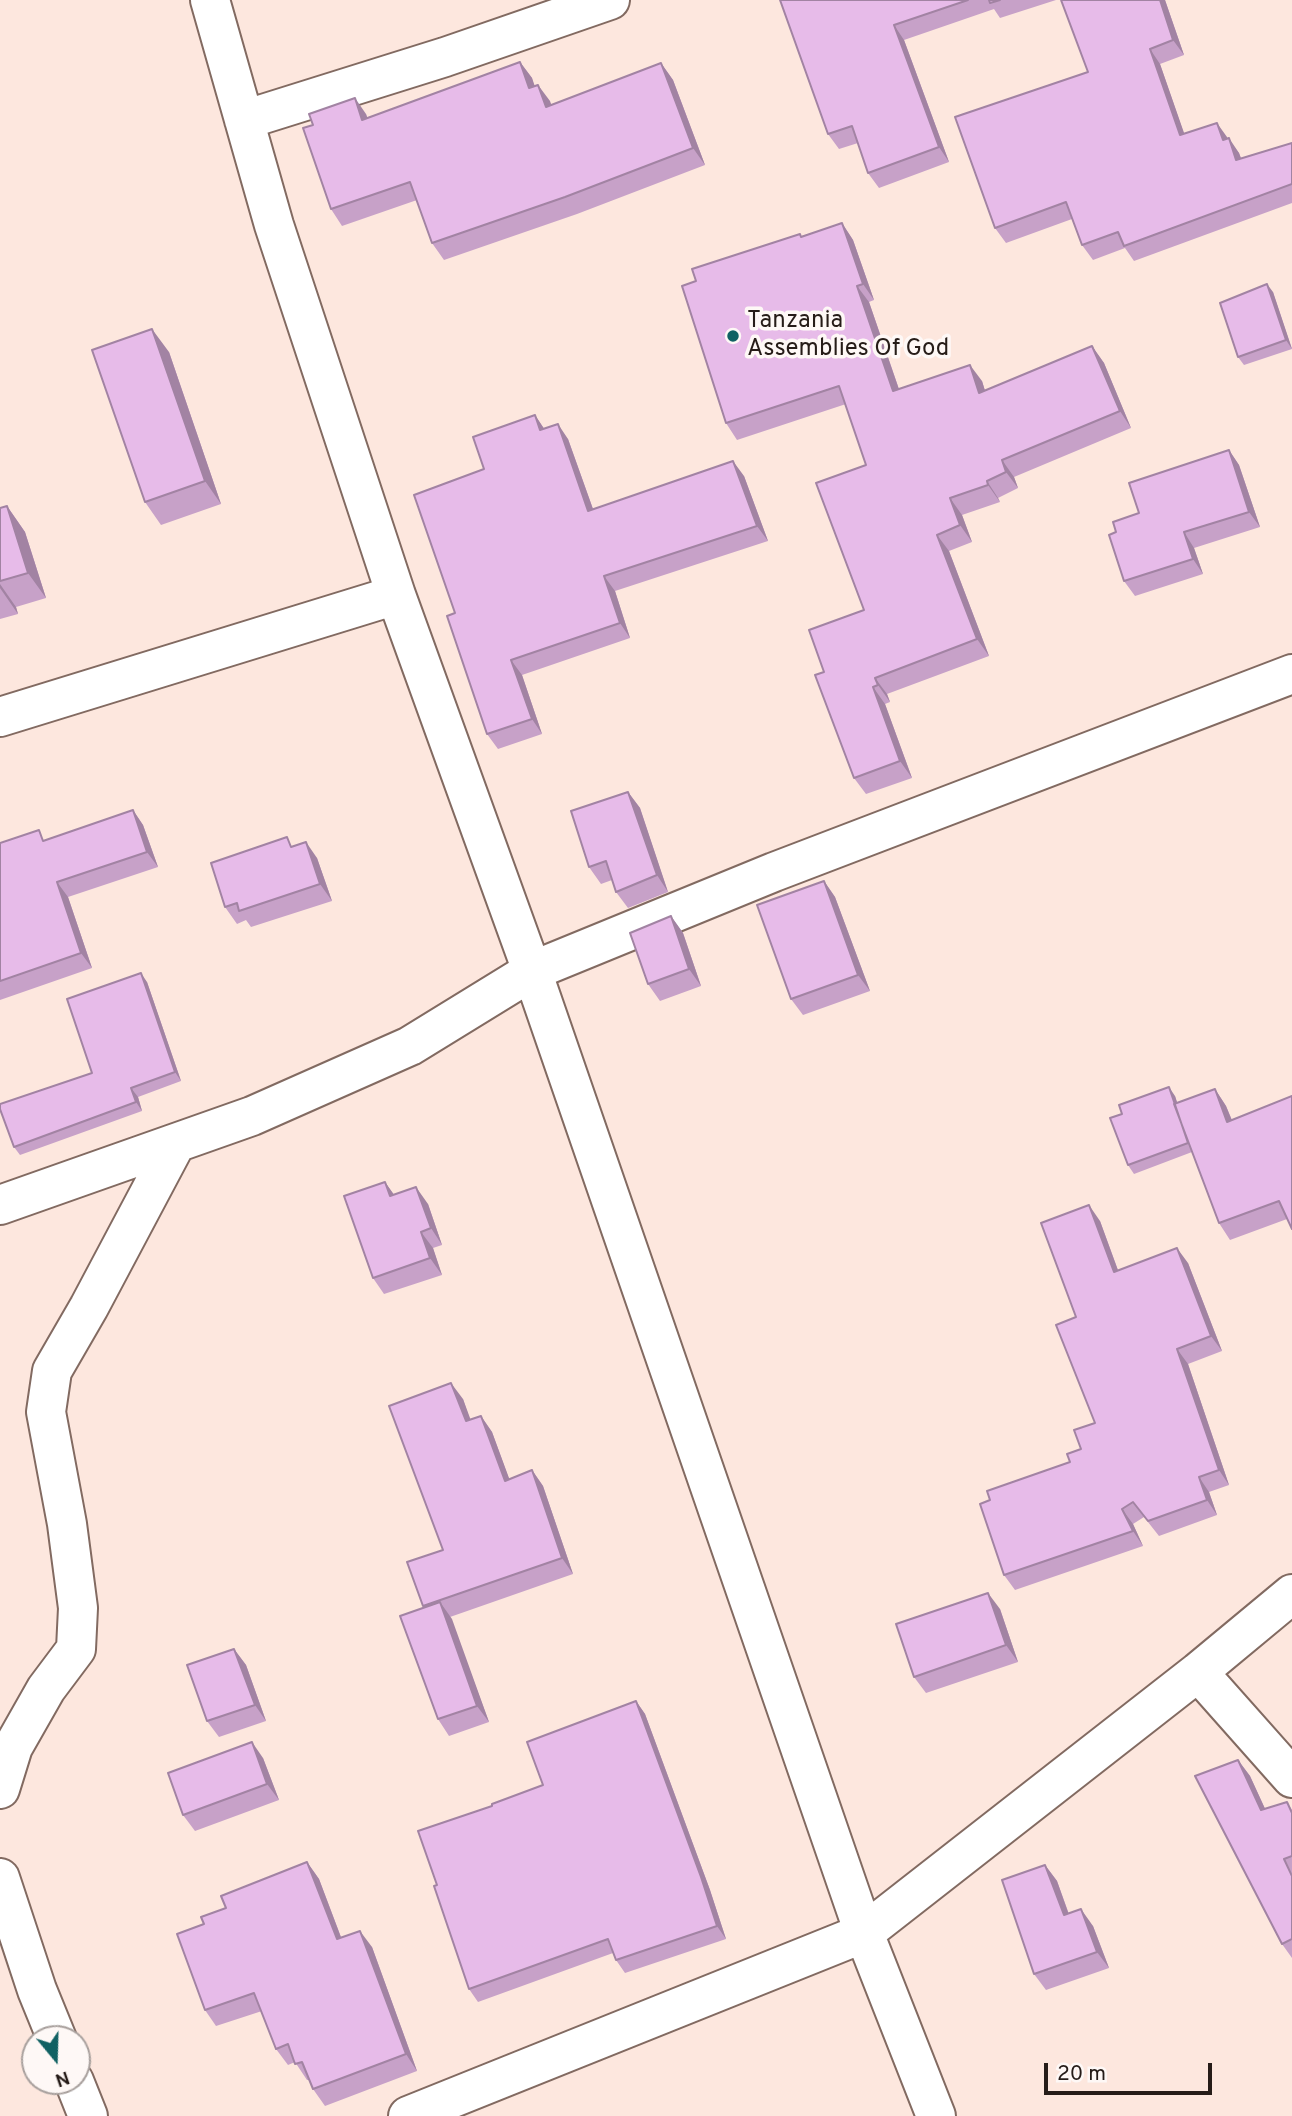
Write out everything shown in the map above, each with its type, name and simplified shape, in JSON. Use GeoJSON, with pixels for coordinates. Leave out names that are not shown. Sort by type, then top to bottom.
{"type":"FeatureCollection","features":[{"type":"Feature","properties":{"kind":"street"},"geometry":{"type":"LineString","coordinates":[[210,0],[274,225],[397,595],[532,971],[864,1933],[936,2116]]}},
{"type":"Feature","properties":{"kind":"street"},"geometry":{"type":"LineString","coordinates":[[244,120],[445,57],[610,0]]}},
{"type":"Feature","properties":{"kind":"street"},"geometry":{"type":"LineString","coordinates":[[0,716],[397,595]]}},
{"type":"Feature","properties":{"kind":"street"},"geometry":{"type":"LineString","coordinates":[[0,1205],[253,1116],[410,1046],[532,971],[774,872],[1292,674]]}},
{"type":"Feature","properties":{"kind":"street"},"geometry":{"type":"LineString","coordinates":[[0,1789],[13,1747],[46,1689],[76,1649],[78,1608],[67,1524],[46,1412],[52,1371],[109,1271],[176,1143]]}},
{"type":"Feature","properties":{"kind":"street"},"geometry":{"type":"LineString","coordinates":[[408,2116],[864,1933],[1292,1594]]}},
{"type":"Feature","properties":{"kind":"street"},"geometry":{"type":"LineString","coordinates":[[1198,1671],[1292,1778]]}},
{"type":"Feature","properties":{"kind":"street"},"geometry":{"type":"LineString","coordinates":[[0,1878],[51,2025]]}},
{"type":"Feature","properties":{"kind":"street"},"geometry":{"type":"LineString","coordinates":[[80,2095],[88,2116]]}},
{"type":"Feature","properties":{"kind":"building"},"geometry":{"type":"Polygon","coordinates":[[[780,0],[968,0],[894,25],[939,147],[868,173],[852,126],[828,134],[780,0]]]}},
{"type":"Feature","properties":{"kind":"building"},"geometry":{"type":"Polygon","coordinates":[[[1061,0],[1160,0],[1173,40],[1150,49],[1180,135],[1217,123],[1223,140],[1229,138],[1236,160],[1292,143],[1292,184],[1124,246],[1118,232],[1082,245],[1066,202],[995,228],[955,117],[1088,72],[1061,0]]]}},
{"type":"Feature","properties":{"kind":"building"},"geometry":{"type":"Polygon","coordinates":[[[520,62],[529,88],[538,85],[546,107],[661,63],[693,148],[565,197],[432,243],[410,182],[331,209],[303,128],[313,125],[309,114],[355,98],[362,120],[520,62]]]}},
{"type":"Feature","properties":{"kind":"building"},"geometry":{"type":"Polygon","coordinates":[[[842,223],[863,284],[857,286],[893,391],[970,365],[979,393],[1092,346],[1120,411],[1002,460],[1006,472],[987,481],[988,485],[950,498],[960,525],[937,535],[977,639],[875,678],[878,685],[873,687],[900,761],[854,778],[815,675],[824,672],[809,630],[864,610],[816,483],[866,465],[839,386],[726,423],[682,286],[696,281],[692,269],[842,223]]]}},
{"type":"Feature","properties":{"kind":"building"},"geometry":{"type":"Polygon","coordinates":[[[1267,284],[1286,340],[1238,357],[1220,303],[1267,284]]]}},
{"type":"Feature","properties":{"kind":"building"},"geometry":{"type":"Polygon","coordinates":[[[152,329],[205,481],[145,502],[92,350],[152,329]]]}},
{"type":"Feature","properties":{"kind":"building"},"geometry":{"type":"Polygon","coordinates":[[[535,415],[540,430],[558,424],[588,511],[733,461],[757,526],[604,576],[620,623],[511,660],[532,719],[487,734],[447,616],[455,613],[414,495],[484,469],[473,437],[535,415]]]}},
{"type":"Feature","properties":{"kind":"building"},"geometry":{"type":"Polygon","coordinates":[[[1229,450],[1249,512],[1184,532],[1193,559],[1124,581],[1109,535],[1116,532],[1113,522],[1139,513],[1129,483],[1229,450]]]}},
{"type":"Feature","properties":{"kind":"building"},"geometry":{"type":"Polygon","coordinates":[[[7,506],[28,573],[0,581],[0,508],[7,506]]]}},
{"type":"Feature","properties":{"kind":"building"},"geometry":{"type":"Polygon","coordinates":[[[628,792],[657,875],[616,892],[606,861],[589,867],[571,811],[628,792]]]}},
{"type":"Feature","properties":{"kind":"building"},"geometry":{"type":"Polygon","coordinates":[[[133,810],[147,852],[57,882],[81,953],[0,981],[0,843],[39,830],[43,841],[133,810]]]}},
{"type":"Feature","properties":{"kind":"building"},"geometry":{"type":"Polygon","coordinates":[[[287,837],[291,847],[306,842],[320,884],[239,911],[237,903],[225,907],[211,863],[287,837]]]}},
{"type":"Feature","properties":{"kind":"building"},"geometry":{"type":"Polygon","coordinates":[[[824,881],[858,975],[791,999],[757,905],[824,881]]]}},
{"type":"Feature","properties":{"kind":"building"},"geometry":{"type":"Polygon","coordinates":[[[671,916],[689,969],[648,984],[630,933],[671,916]]]}},
{"type":"Feature","properties":{"kind":"building"},"geometry":{"type":"Polygon","coordinates":[[[141,973],[175,1072],[131,1088],[136,1102],[14,1147],[0,1104],[92,1073],[67,999],[141,973]]]}},
{"type":"Feature","properties":{"kind":"building"},"geometry":{"type":"Polygon","coordinates":[[[1169,1087],[1188,1143],[1128,1165],[1110,1118],[1122,1114],[1119,1105],[1169,1087]]]}},
{"type":"Feature","properties":{"kind":"building"},"geometry":{"type":"Polygon","coordinates":[[[1215,1089],[1227,1122],[1292,1096],[1292,1229],[1279,1201],[1219,1223],[1174,1104],[1215,1089]]]}},
{"type":"Feature","properties":{"kind":"building"},"geometry":{"type":"Polygon","coordinates":[[[385,1182],[390,1196],[416,1187],[431,1228],[421,1232],[430,1258],[373,1278],[344,1196],[385,1182]]]}},
{"type":"Feature","properties":{"kind":"building"},"geometry":{"type":"Polygon","coordinates":[[[1089,1205],[1114,1272],[1177,1248],[1211,1336],[1177,1349],[1219,1470],[1199,1477],[1207,1500],[1148,1521],[1133,1502],[1122,1509],[1133,1531],[1004,1575],[980,1504],[990,1500],[987,1491],[1070,1462],[1067,1454],[1081,1449],[1074,1430],[1095,1423],[1056,1325],[1076,1317],[1041,1223],[1089,1205]]]}},
{"type":"Feature","properties":{"kind":"building"},"geometry":{"type":"Polygon","coordinates":[[[451,1383],[466,1421],[481,1416],[505,1481],[532,1470],[562,1558],[423,1606],[407,1562],[443,1550],[389,1406],[451,1383]]]}},
{"type":"Feature","properties":{"kind":"building"},"geometry":{"type":"Polygon","coordinates":[[[988,1593],[1006,1645],[914,1677],[896,1624],[988,1593]]]}},
{"type":"Feature","properties":{"kind":"building"},"geometry":{"type":"Polygon","coordinates":[[[440,1602],[477,1706],[438,1719],[400,1616],[440,1602]]]}},
{"type":"Feature","properties":{"kind":"building"},"geometry":{"type":"Polygon","coordinates":[[[234,1649],[255,1705],[207,1721],[187,1665],[234,1649]]]}},
{"type":"Feature","properties":{"kind":"building"},"geometry":{"type":"Polygon","coordinates":[[[636,1701],[717,1926],[616,1960],[608,1939],[469,1989],[418,1831],[543,1785],[527,1742],[636,1701]]]}},
{"type":"Feature","properties":{"kind":"building"},"geometry":{"type":"Polygon","coordinates":[[[252,1742],[267,1784],[183,1815],[168,1773],[252,1742]]]}},
{"type":"Feature","properties":{"kind":"building"},"geometry":{"type":"Polygon","coordinates":[[[1238,1760],[1261,1810],[1287,1802],[1292,1813],[1292,1856],[1284,1859],[1292,1876],[1292,1939],[1282,1944],[1195,1776],[1238,1760]]]}},
{"type":"Feature","properties":{"kind":"building"},"geometry":{"type":"Polygon","coordinates":[[[307,1862],[337,1939],[360,1931],[406,2054],[313,2089],[302,2062],[295,2064],[288,2044],[276,2049],[254,1993],[205,2010],[177,1934],[204,1924],[201,1917],[226,1908],[221,1896],[307,1862]]]}},
{"type":"Feature","properties":{"kind":"building"},"geometry":{"type":"Polygon","coordinates":[[[1045,1865],[1064,1915],[1081,1909],[1097,1952],[1034,1974],[1002,1880],[1045,1865]]]}},
{"type":"Feature","properties":{"kind":"place","name":"Tanzania Assemblies Of God"},"geometry":{"type":"Point","coordinates":[733,336]}}]}
